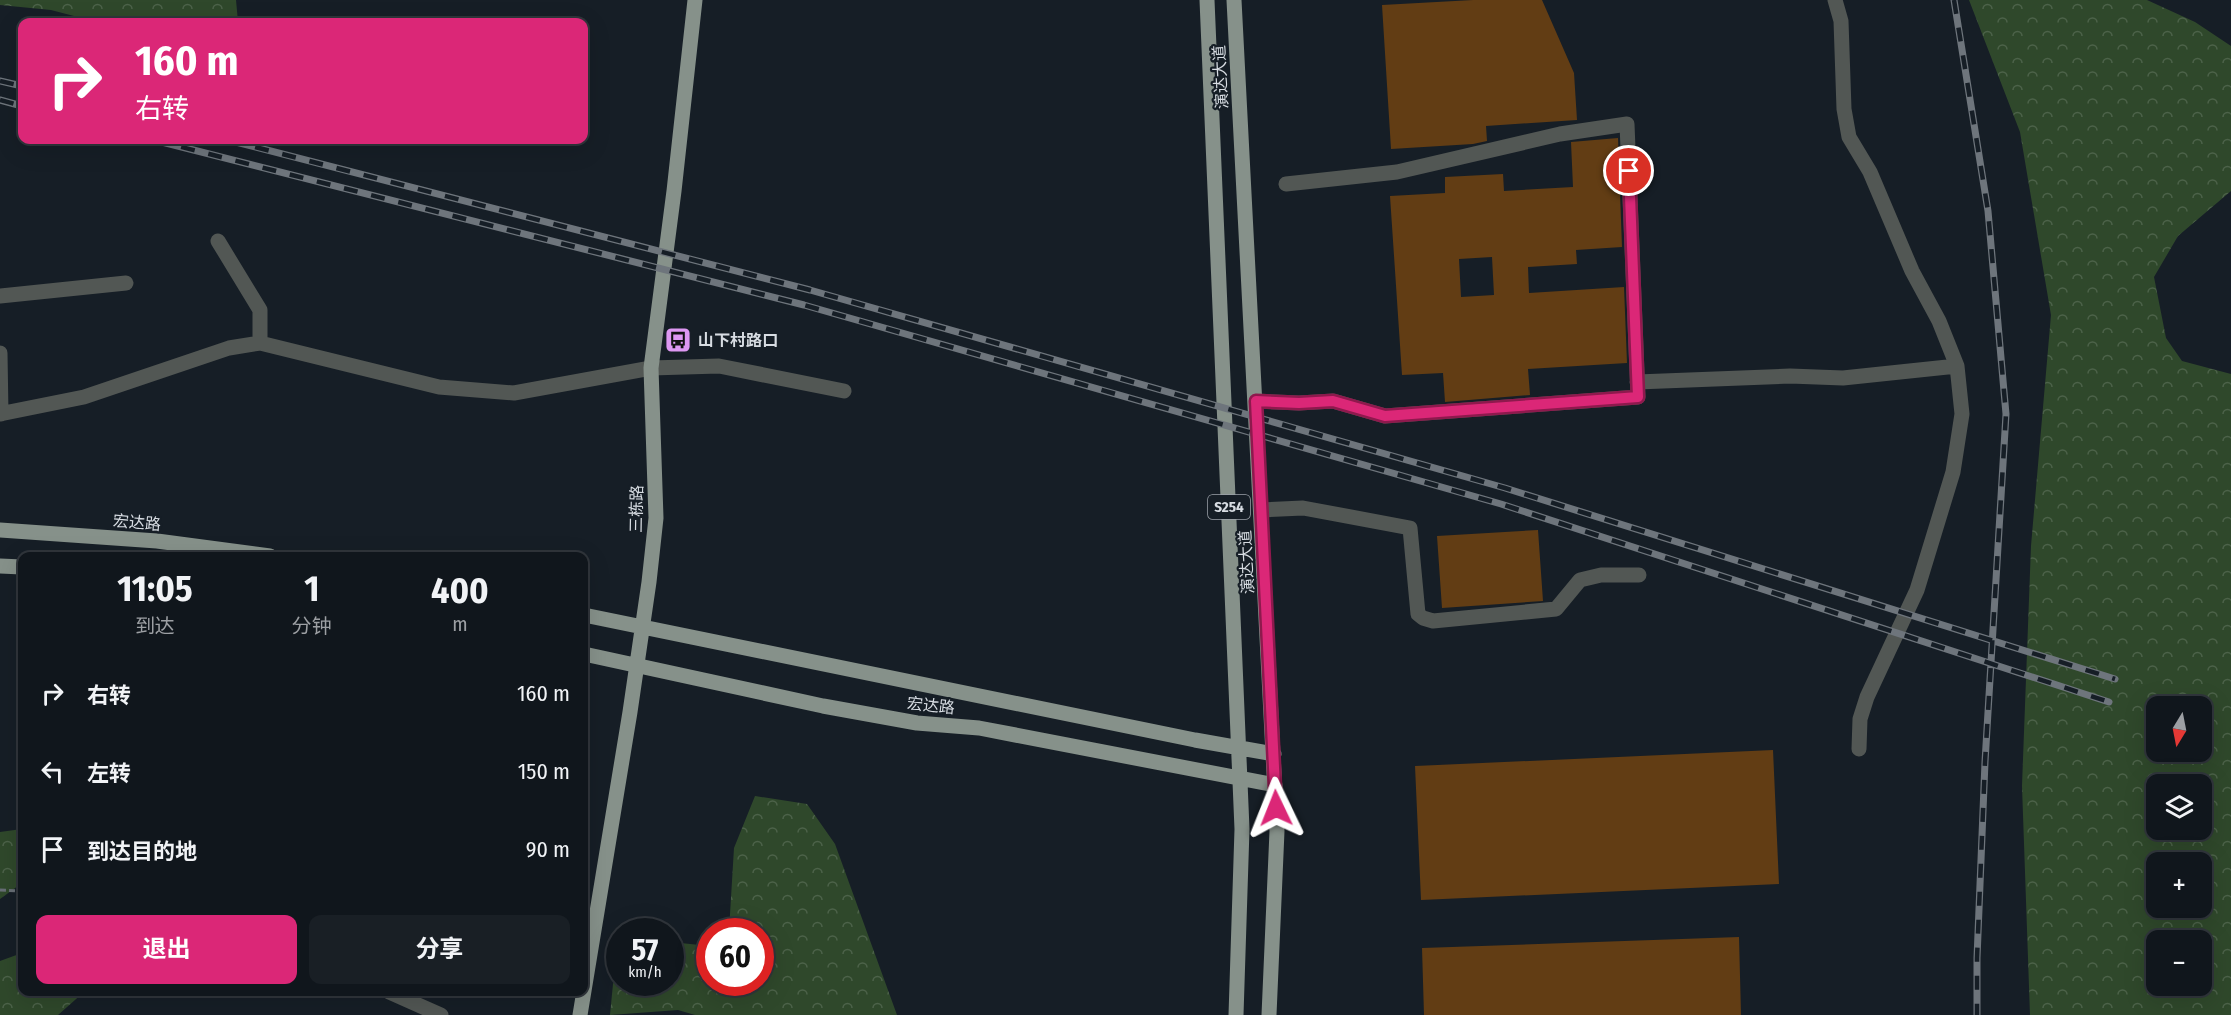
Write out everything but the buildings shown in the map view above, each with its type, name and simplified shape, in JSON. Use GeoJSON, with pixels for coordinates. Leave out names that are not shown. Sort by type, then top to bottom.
{"type":"FeatureCollection","features":[{"type":"Feature","properties":{"kind":"main road","name":"三栋路"},"geometry":{"type":"LineString","coordinates":[[588,966],[637,666],[656,518],[651,368],[674,191],[694,0]]}},
{"type":"Feature","properties":{"kind":"main road","name":"演达大道"},"geometry":{"type":"LineString","coordinates":[[1207,0],[1242,829],[1236,1015]]}},
{"type":"Feature","properties":{"kind":"main road","name":"演达大道"},"geometry":{"type":"LineString","coordinates":[[1234,0],[1277,831],[1269,1015]]}},
{"type":"Feature","properties":{"kind":"main road","name":"宏达路"},"geometry":{"type":"LineString","coordinates":[[0,530],[158,542],[238,552]]}},
{"type":"Feature","properties":{"kind":"main road"},"geometry":{"type":"LineString","coordinates":[[0,566],[18,567]]}},
{"type":"Feature","properties":{"kind":"main road","name":"宏达路"},"geometry":{"type":"LineString","coordinates":[[588,616],[1274,754]]}},
{"type":"Feature","properties":{"kind":"main road","name":"宏达路"},"geometry":{"type":"LineString","coordinates":[[588,655],[893,719],[979,728],[1275,785]]}},
{"type":"Feature","properties":{"kind":"main road","name":"三栋路"},"geometry":{"type":"LineString","coordinates":[[580,1015],[583,996]]}},
{"type":"Feature","properties":{"kind":"street"},"geometry":{"type":"LineString","coordinates":[[1835,0],[1841,21],[1844,109],[1849,137],[1870,172],[1912,271],[1939,321],[1957,366],[1962,414],[1953,472],[1917,590],[1867,697],[1860,719],[1859,749]]}},
{"type":"Feature","properties":{"kind":"street"},"geometry":{"type":"LineString","coordinates":[[1256,401],[1299,403],[1333,401],[1385,416],[1638,397],[1627,124],[1560,134],[1396,172],[1286,184]]}},
{"type":"Feature","properties":{"kind":"street"},"geometry":{"type":"LineString","coordinates":[[218,241],[260,310],[260,343]]}},
{"type":"Feature","properties":{"kind":"street"},"geometry":{"type":"LineString","coordinates":[[0,296],[126,283]]}},
{"type":"Feature","properties":{"kind":"street"},"geometry":{"type":"LineString","coordinates":[[0,353],[1,414],[84,397],[229,348],[260,343],[439,387],[514,393],[651,368],[719,366],[844,391]]}},
{"type":"Feature","properties":{"kind":"street"},"geometry":{"type":"LineString","coordinates":[[1637,382],[1790,376],[1843,378],[1957,366]]}},
{"type":"Feature","properties":{"kind":"street"},"geometry":{"type":"LineString","coordinates":[[1262,510],[1303,508],[1410,528],[1418,614],[1432,621],[1556,609],[1580,580],[1601,575],[1639,575]]}},
{"type":"Feature","properties":{"kind":"street"},"geometry":{"type":"LineString","coordinates":[[398,996],[441,1015]]}},
{"type":"Feature","properties":{"kind":"path"},"geometry":{"type":"LineString","coordinates":[[0,890],[18,891]]}},
{"type":"Feature","properties":{"kind":"green space"},"geometry":{"type":"Polygon","coordinates":[[[0,0],[236,0],[238,18],[82,18],[51,10],[0,5],[0,0]]]}},
{"type":"Feature","properties":{"kind":"green space"},"geometry":{"type":"Polygon","coordinates":[[[1969,0],[2147,0],[2195,22],[2231,46],[2231,191],[2178,236],[2154,277],[2166,338],[2182,361],[2231,374],[2231,1015],[2030,1015],[2022,786],[2031,546],[2051,315],[2020,132],[1969,0]]]}},
{"type":"Feature","properties":{"kind":"green space"},"geometry":{"type":"Polygon","coordinates":[[[755,796],[807,804],[835,844],[897,1015],[695,1015],[678,1010],[610,1015],[612,996],[684,996],[684,943],[696,945],[696,996],[774,996],[774,918],[730,918],[734,848],[755,796]]]}},
{"type":"Feature","properties":{"kind":"green space"},"geometry":{"type":"Polygon","coordinates":[[[18,830],[18,886],[0,899],[0,832],[18,830]]]}},
{"type":"Feature","properties":{"kind":"green space"},"geometry":{"type":"Polygon","coordinates":[[[18,954],[18,996],[79,996],[58,1015],[0,1015],[0,961],[18,954]]]}},
{"type":"Feature","properties":{"kind":"railway"},"geometry":{"type":"LineString","coordinates":[[1954,0],[1988,211],[2006,414],[1985,762],[1977,958],[1977,1015]]}},
{"type":"Feature","properties":{"kind":"railway"},"geometry":{"type":"LineString","coordinates":[[0,81],[18,85]]}},
{"type":"Feature","properties":{"kind":"railway"},"geometry":{"type":"LineString","coordinates":[[0,100],[18,105]]}},
{"type":"Feature","properties":{"kind":"railway"},"geometry":{"type":"LineString","coordinates":[[170,144],[804,305],[1501,504],[2109,702]]}},
{"type":"Feature","properties":{"kind":"railway"},"geometry":{"type":"LineString","coordinates":[[244,144],[810,290],[1505,488],[2115,679]]}},
{"type":"Feature","properties":{"kind":"place","name":"山下村路口"},"geometry":{"type":"Point","coordinates":[678,340]}},
{"type":"Feature","properties":{"kind":"route"},"geometry":{"type":"LineString","coordinates":[[1276,808],[1256,401],[1299,403],[1333,401],[1385,416],[1638,397],[1629,171]]}}]}
